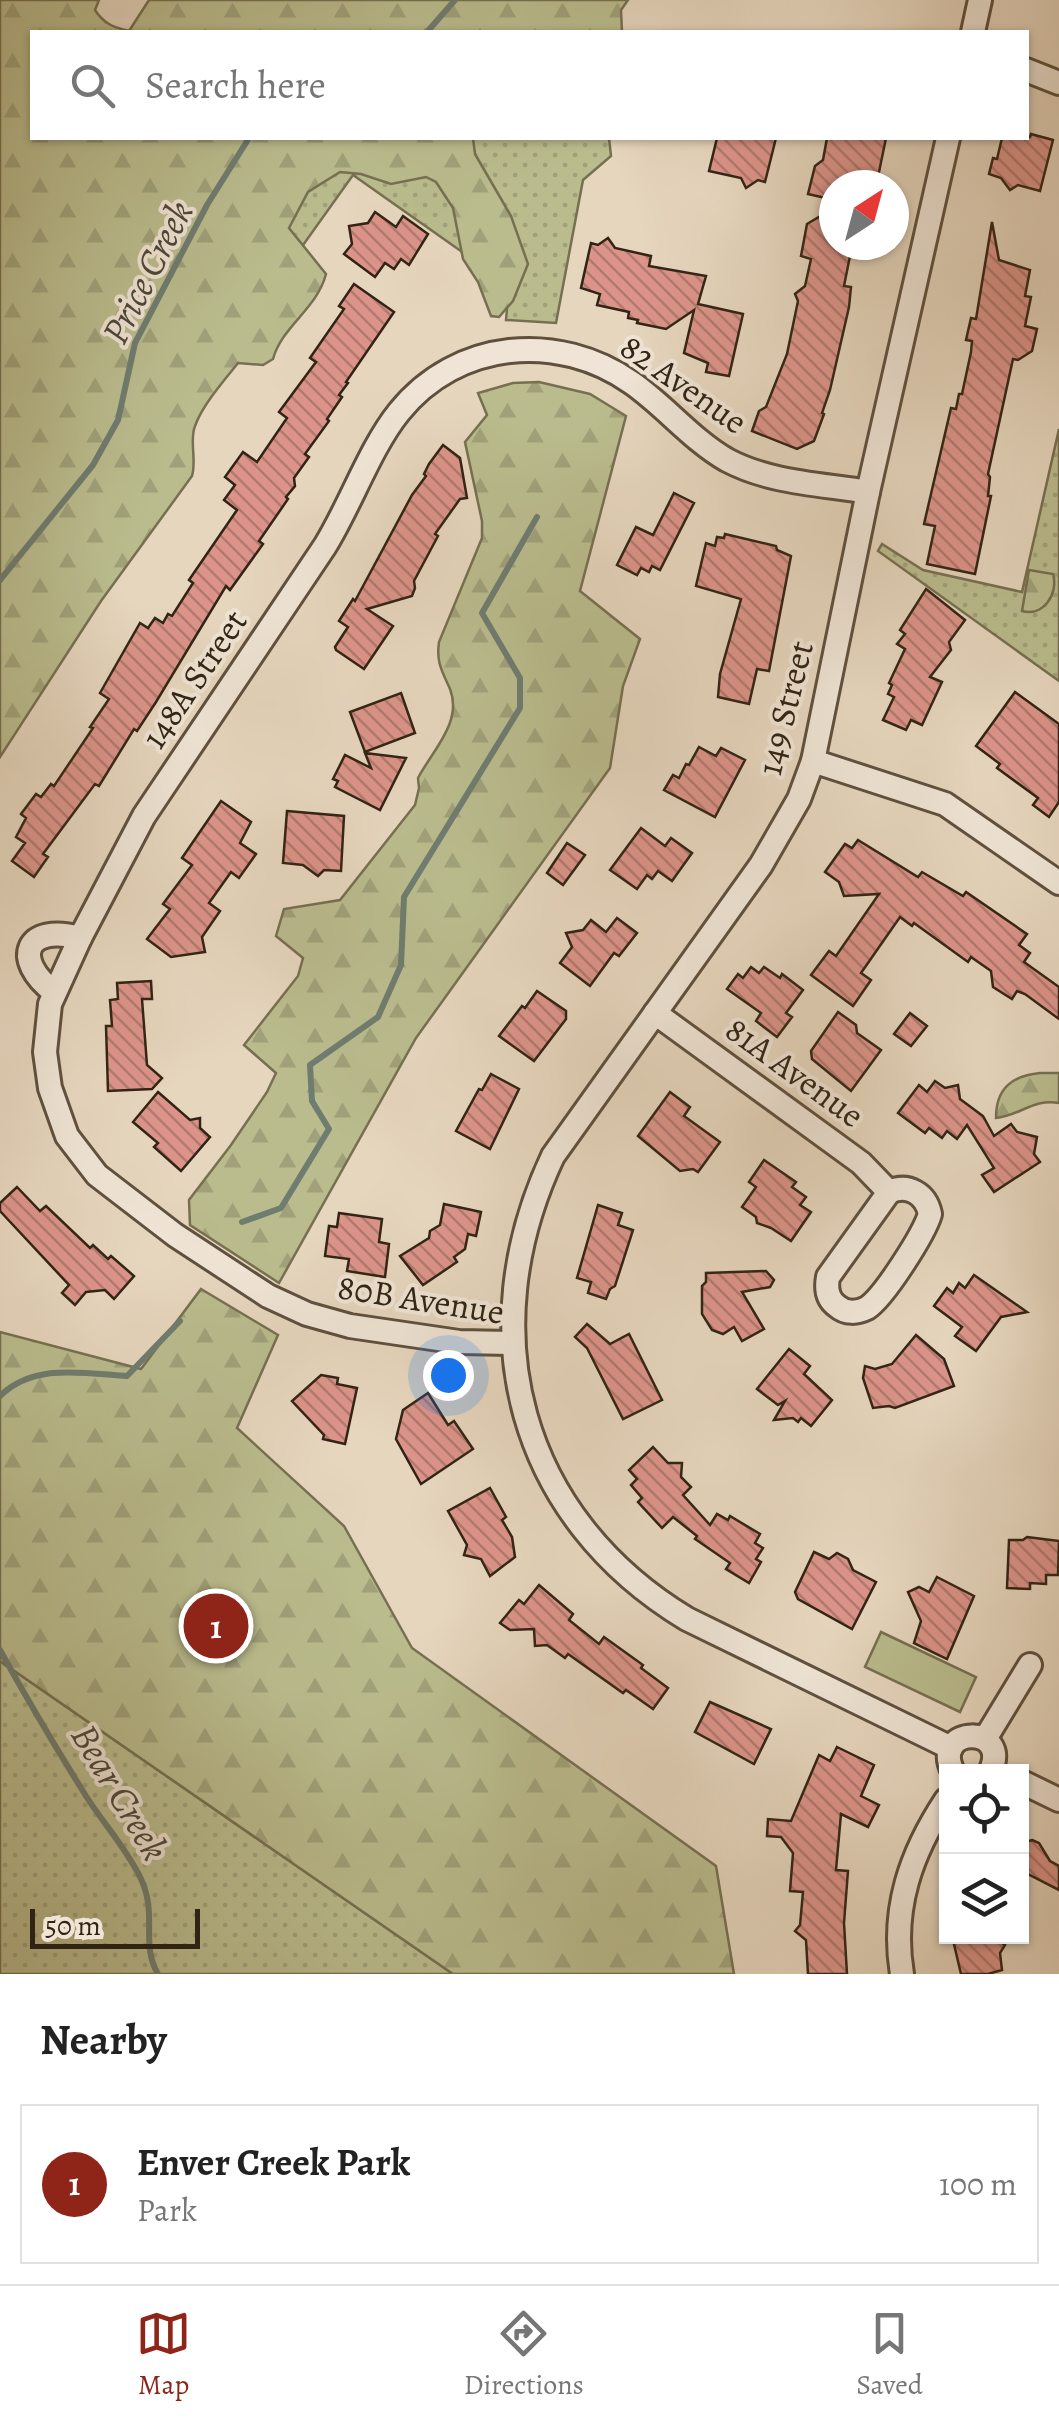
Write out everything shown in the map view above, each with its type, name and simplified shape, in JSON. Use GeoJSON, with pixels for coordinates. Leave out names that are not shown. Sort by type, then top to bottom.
{"type":"FeatureCollection","features":[{"type":"Feature","properties":{"kind":"street"},"geometry":{"type":"LineString","coordinates":[[973,30],[980,0]]}},
{"type":"Feature","properties":{"kind":"street"},"geometry":{"type":"LineString","coordinates":[[1029,71],[1059,83]]}},
{"type":"Feature","properties":{"kind":"street","name":"149 Street"},"geometry":{"type":"LineString","coordinates":[[512,1344],[518,1258],[543,1178],[562,1140],[761,865],[799,799],[813,761],[868,492],[948,140]]}},
{"type":"Feature","properties":{"kind":"street","name":"82 Avenue"},"geometry":{"type":"LineString","coordinates":[[518,349],[560,351],[610,370],[639,388],[714,451],[750,470],[868,492]]}},
{"type":"Feature","properties":{"kind":"street","name":"148A Street"},"geometry":{"type":"LineString","coordinates":[[61,1124],[45,1061],[54,992],[135,832],[335,530],[393,420],[420,390],[445,372],[475,358],[518,349]]}},
{"type":"Feature","properties":{"kind":"street"},"geometry":{"type":"LineString","coordinates":[[813,761],[945,804],[1059,883]]}},
{"type":"Feature","properties":{"kind":"street"},"geometry":{"type":"LineString","coordinates":[[54,992],[32,970],[29,949],[36,938],[46,934],[80,938]]}},
{"type":"Feature","properties":{"kind":"street","name":"81A Avenue"},"geometry":{"type":"LineString","coordinates":[[655,1013],[861,1163],[889,1192]]}},
{"type":"Feature","properties":{"kind":"street","name":"80B Avenue"},"geometry":{"type":"LineString","coordinates":[[61,1124],[82,1158],[112,1188],[277,1301],[328,1321],[372,1330],[459,1342],[512,1344],[528,1421],[549,1475],[584,1531],[630,1579],[687,1619],[952,1760]]}},
{"type":"Feature","properties":{"kind":"street","name":"81A Avenue"},"geometry":{"type":"LineString","coordinates":[[903,1188],[922,1197],[930,1209],[927,1223],[873,1303],[860,1311],[846,1312],[828,1296],[828,1278],[889,1192],[903,1188]]}},
{"type":"Feature","properties":{"kind":"street"},"geometry":{"type":"LineString","coordinates":[[985,1740],[1030,1665]]}},
{"type":"Feature","properties":{"kind":"street"},"geometry":{"type":"LineString","coordinates":[[952,1760],[966,1736],[985,1740],[994,1755],[994,1764]]}},
{"type":"Feature","properties":{"kind":"street"},"geometry":{"type":"LineString","coordinates":[[1029,1785],[1059,1800]]}},
{"type":"Feature","properties":{"kind":"street"},"geometry":{"type":"LineString","coordinates":[[902,1974],[899,1915],[906,1883],[916,1852],[939,1812]]}},
{"type":"Feature","properties":{"kind":"green space"},"geometry":{"type":"Polygon","coordinates":[[[0,0],[99,0],[95,10],[102,19],[126,30],[30,30],[30,140],[473,140],[475,154],[511,216],[528,264],[513,301],[499,317],[491,316],[478,282],[463,259],[453,208],[436,182],[426,177],[391,184],[340,172],[308,192],[289,228],[326,274],[322,286],[277,347],[273,359],[263,365],[238,363],[208,401],[193,432],[192,476],[101,601],[0,757],[0,0]]]}},
{"type":"Feature","properties":{"kind":"green space"},"geometry":{"type":"Polygon","coordinates":[[[149,0],[628,0],[621,10],[622,30],[130,30],[149,0]]]}},
{"type":"Feature","properties":{"kind":"green space"},"geometry":{"type":"Polygon","coordinates":[[[255,140],[609,140],[611,156],[583,180],[556,323],[506,320],[509,285],[353,175],[184,412],[255,140]]]}},
{"type":"Feature","properties":{"kind":"green space"},"geometry":{"type":"Polygon","coordinates":[[[539,382],[590,394],[626,416],[580,591],[640,639],[623,686],[610,768],[416,1038],[279,1283],[190,1225],[189,1200],[231,1145],[276,1073],[244,1045],[298,976],[303,958],[276,936],[284,909],[340,900],[415,805],[418,778],[444,736],[452,713],[450,689],[439,661],[439,642],[482,538],[465,442],[487,415],[478,393],[513,383],[539,382]]]}},
{"type":"Feature","properties":{"kind":"green space"},"geometry":{"type":"Polygon","coordinates":[[[1059,429],[1059,681],[878,551],[882,544],[923,570],[1022,592],[1059,429]]]}},
{"type":"Feature","properties":{"kind":"green space"},"geometry":{"type":"Polygon","coordinates":[[[1029,570],[1053,574],[1054,582],[1048,602],[1030,612],[1022,611],[1029,570]]]}},
{"type":"Feature","properties":{"kind":"green space"},"geometry":{"type":"Polygon","coordinates":[[[1040,1073],[1059,1073],[1059,1103],[1042,1103],[996,1118],[999,1099],[1008,1085],[1040,1073]]]}},
{"type":"Feature","properties":{"kind":"green space"},"geometry":{"type":"Polygon","coordinates":[[[201,1289],[278,1335],[237,1428],[344,1526],[412,1648],[716,1866],[734,1974],[453,1974],[0,1661],[0,1332],[141,1369],[201,1289]]]}},
{"type":"Feature","properties":{"kind":"green space"},"geometry":{"type":"Polygon","coordinates":[[[881,1632],[976,1677],[960,1712],[865,1667],[881,1632]]]}},
{"type":"Feature","properties":{"kind":"green space"},"geometry":{"type":"Polygon","coordinates":[[[0,1661],[453,1974],[0,1974],[0,1661]]]}},
{"type":"Feature","properties":{"kind":"building"},"geometry":{"type":"Polygon","coordinates":[[[1031,134],[1053,140],[1040,191],[1018,185],[1010,190],[1001,178],[989,174],[993,158],[997,159],[1002,140],[1031,134]]]}},
{"type":"Feature","properties":{"kind":"building"},"geometry":{"type":"Polygon","coordinates":[[[717,140],[776,140],[765,182],[758,180],[746,188],[741,178],[709,171],[717,140]]]}},
{"type":"Feature","properties":{"kind":"building"},"geometry":{"type":"Polygon","coordinates":[[[827,140],[886,140],[879,170],[819,170],[819,197],[808,194],[815,166],[823,160],[827,140]]]}},
{"type":"Feature","properties":{"kind":"building"},"geometry":{"type":"Polygon","coordinates":[[[375,212],[396,227],[403,216],[428,234],[409,265],[401,259],[394,269],[385,263],[375,277],[344,254],[352,244],[349,226],[368,223],[375,212]]]}},
{"type":"Feature","properties":{"kind":"building"},"geometry":{"type":"Polygon","coordinates":[[[819,217],[819,260],[849,260],[844,286],[851,287],[824,414],[814,441],[797,449],[752,431],[787,354],[798,301],[795,294],[805,286],[811,259],[801,256],[807,224],[819,217]]]}},
{"type":"Feature","properties":{"kind":"building"},"geometry":{"type":"Polygon","coordinates":[[[992,222],[999,260],[1030,270],[1025,296],[1031,297],[1025,326],[1037,329],[1032,351],[1013,359],[988,474],[991,496],[975,574],[927,564],[935,526],[924,524],[951,408],[956,409],[962,394],[972,341],[966,340],[971,318],[976,319],[992,222]]]}},
{"type":"Feature","properties":{"kind":"building"},"geometry":{"type":"Polygon","coordinates":[[[608,238],[615,248],[651,256],[649,266],[706,276],[698,304],[743,314],[729,376],[706,372],[708,363],[684,353],[694,310],[666,329],[637,323],[638,320],[628,318],[629,312],[597,305],[600,294],[581,288],[591,243],[598,245],[608,238]]]}},
{"type":"Feature","properties":{"kind":"building"},"geometry":{"type":"Polygon","coordinates":[[[354,284],[394,312],[346,382],[329,421],[305,454],[309,457],[294,478],[295,486],[259,541],[263,544],[230,590],[226,586],[137,731],[134,729],[99,786],[95,784],[43,854],[48,857],[34,877],[12,861],[25,843],[16,837],[26,818],[21,814],[36,794],[41,797],[51,784],[54,786],[93,728],[90,727],[109,699],[100,693],[140,623],[148,628],[155,618],[163,623],[193,583],[189,580],[237,510],[224,500],[235,485],[225,477],[243,452],[257,462],[287,418],[279,412],[316,362],[310,358],[344,309],[339,306],[354,284]]]}},
{"type":"Feature","properties":{"kind":"building"},"geometry":{"type":"Polygon","coordinates":[[[443,445],[460,458],[467,498],[460,499],[435,534],[438,536],[414,581],[412,596],[367,609],[393,626],[364,669],[336,650],[348,627],[339,621],[355,601],[443,445]]]}},
{"type":"Feature","properties":{"kind":"building"},"geometry":{"type":"Polygon","coordinates":[[[674,493],[694,503],[660,570],[652,566],[649,572],[641,568],[637,575],[617,565],[636,527],[653,535],[674,493]]]}},
{"type":"Feature","properties":{"kind":"building"},"geometry":{"type":"Polygon","coordinates":[[[725,534],[776,546],[791,556],[769,671],[757,669],[749,704],[718,697],[720,674],[741,599],[696,586],[706,543],[715,546],[717,537],[724,538],[725,534]]]}},
{"type":"Feature","properties":{"kind":"building"},"geometry":{"type":"Polygon","coordinates":[[[926,589],[965,620],[949,642],[951,650],[930,677],[942,682],[922,725],[911,720],[906,730],[883,720],[894,697],[888,694],[892,685],[889,683],[905,649],[897,644],[905,634],[900,630],[926,589]]]}},
{"type":"Feature","properties":{"kind":"building"},"geometry":{"type":"Polygon","coordinates":[[[1015,692],[1059,724],[1059,802],[1049,817],[1033,805],[1038,798],[997,768],[1000,764],[976,746],[1015,692]]]}},
{"type":"Feature","properties":{"kind":"building"},"geometry":{"type":"Polygon","coordinates":[[[401,693],[415,733],[365,752],[350,712],[401,693]]]}},
{"type":"Feature","properties":{"kind":"building"},"geometry":{"type":"Polygon","coordinates":[[[699,747],[716,756],[721,748],[745,760],[715,817],[664,790],[673,775],[679,778],[699,747]]]}},
{"type":"Feature","properties":{"kind":"building"},"geometry":{"type":"Polygon","coordinates":[[[365,753],[406,758],[380,810],[335,787],[338,781],[333,779],[345,755],[371,768],[365,753]]]}},
{"type":"Feature","properties":{"kind":"building"},"geometry":{"type":"Polygon","coordinates":[[[221,801],[251,822],[240,843],[256,854],[239,878],[231,872],[209,903],[220,911],[202,937],[205,952],[171,957],[147,939],[170,909],[163,904],[192,865],[182,858],[221,801]]]}},
{"type":"Feature","properties":{"kind":"building"},"geometry":{"type":"Polygon","coordinates":[[[287,811],[344,816],[341,871],[324,870],[318,876],[303,865],[283,863],[287,811]]]}},
{"type":"Feature","properties":{"kind":"building"},"geometry":{"type":"Polygon","coordinates":[[[641,828],[665,846],[671,838],[692,853],[672,881],[658,871],[652,879],[647,875],[637,889],[610,870],[641,828]]]}},
{"type":"Feature","properties":{"kind":"building"},"geometry":{"type":"Polygon","coordinates":[[[858,840],[918,877],[922,872],[963,896],[966,892],[1027,934],[1019,945],[1030,953],[1024,962],[1059,987],[1059,1019],[1025,994],[1017,991],[1012,999],[993,987],[991,971],[971,957],[968,962],[900,917],[861,973],[871,980],[853,1006],[811,975],[829,951],[836,956],[879,894],[844,896],[839,882],[825,872],[845,844],[852,848],[858,840]]]}},
{"type":"Feature","properties":{"kind":"building"},"geometry":{"type":"Polygon","coordinates":[[[567,843],[585,855],[563,885],[547,873],[567,843]]]}},
{"type":"Feature","properties":{"kind":"building"},"geometry":{"type":"Polygon","coordinates":[[[617,918],[637,933],[619,956],[614,953],[590,986],[560,963],[572,947],[566,933],[583,930],[591,920],[606,932],[617,918]]]}},
{"type":"Feature","properties":{"kind":"building"},"geometry":{"type":"Polygon","coordinates":[[[751,967],[759,973],[764,967],[780,978],[782,974],[803,990],[786,1013],[792,1017],[777,1037],[756,1021],[761,1013],[727,989],[738,974],[743,978],[751,967]]]}},
{"type":"Feature","properties":{"kind":"building"},"geometry":{"type":"Polygon","coordinates":[[[151,981],[152,999],[142,999],[147,1065],[162,1078],[152,1089],[108,1091],[106,1026],[112,1026],[110,1000],[118,999],[117,983],[151,981]]]}},
{"type":"Feature","properties":{"kind":"building"},"geometry":{"type":"Polygon","coordinates":[[[537,991],[566,1011],[566,1019],[534,1061],[499,1036],[537,991]]]}},
{"type":"Feature","properties":{"kind":"building"},"geometry":{"type":"Polygon","coordinates":[[[838,1012],[856,1025],[857,1033],[881,1050],[851,1091],[812,1059],[811,1051],[838,1012]]]}},
{"type":"Feature","properties":{"kind":"building"},"geometry":{"type":"Polygon","coordinates":[[[910,1013],[927,1026],[911,1046],[894,1034],[910,1013]]]}},
{"type":"Feature","properties":{"kind":"building"},"geometry":{"type":"Polygon","coordinates":[[[491,1074],[519,1089],[490,1149],[456,1131],[491,1074]]]}},
{"type":"Feature","properties":{"kind":"building"},"geometry":{"type":"Polygon","coordinates":[[[935,1081],[945,1088],[958,1085],[960,1099],[983,1116],[994,1136],[1011,1124],[1017,1132],[1037,1137],[1034,1154],[1040,1162],[994,1192],[982,1175],[994,1168],[967,1125],[957,1139],[947,1131],[942,1138],[929,1128],[925,1133],[898,1113],[919,1085],[927,1092],[935,1081]]]}},
{"type":"Feature","properties":{"kind":"building"},"geometry":{"type":"Polygon","coordinates":[[[158,1092],[190,1120],[200,1118],[200,1128],[210,1137],[181,1171],[154,1147],[158,1143],[133,1122],[158,1092]]]}},
{"type":"Feature","properties":{"kind":"building"},"geometry":{"type":"Polygon","coordinates":[[[670,1092],[690,1107],[684,1116],[720,1142],[698,1172],[680,1171],[638,1136],[670,1092]]]}},
{"type":"Feature","properties":{"kind":"building"},"geometry":{"type":"Polygon","coordinates":[[[764,1160],[796,1182],[792,1187],[806,1197],[800,1205],[811,1212],[791,1241],[757,1223],[756,1217],[742,1207],[756,1187],[749,1182],[764,1160]]]}},
{"type":"Feature","properties":{"kind":"building"},"geometry":{"type":"Polygon","coordinates":[[[17,1187],[40,1211],[46,1206],[90,1248],[93,1245],[108,1259],[111,1256],[134,1276],[114,1299],[105,1290],[86,1292],[75,1305],[62,1293],[69,1285],[0,1211],[0,1203],[17,1187]]]}},
{"type":"Feature","properties":{"kind":"building"},"geometry":{"type":"Polygon","coordinates":[[[444,1204],[481,1212],[476,1236],[468,1234],[465,1249],[454,1257],[457,1262],[423,1285],[400,1256],[429,1238],[430,1231],[440,1225],[444,1204]]]}},
{"type":"Feature","properties":{"kind":"building"},"geometry":{"type":"Polygon","coordinates":[[[598,1205],[622,1213],[618,1225],[633,1230],[615,1286],[606,1299],[588,1293],[591,1282],[577,1278],[598,1205]]]}},
{"type":"Feature","properties":{"kind":"building"},"geometry":{"type":"Polygon","coordinates":[[[339,1213],[382,1219],[379,1242],[389,1244],[385,1277],[347,1271],[349,1259],[325,1256],[329,1226],[337,1227],[339,1213]]]}},
{"type":"Feature","properties":{"kind":"building"},"geometry":{"type":"Polygon","coordinates":[[[766,1271],[774,1280],[770,1287],[742,1292],[764,1329],[742,1341],[734,1327],[723,1334],[712,1330],[702,1314],[706,1273],[766,1271]]]}},
{"type":"Feature","properties":{"kind":"building"},"geometry":{"type":"Polygon","coordinates":[[[974,1275],[1027,1312],[1001,1317],[976,1351],[955,1336],[962,1327],[934,1306],[947,1288],[953,1293],[959,1283],[965,1288],[974,1275]]]}},
{"type":"Feature","properties":{"kind":"building"},"geometry":{"type":"Polygon","coordinates":[[[587,1324],[610,1344],[629,1334],[662,1400],[623,1419],[587,1348],[575,1337],[587,1324]]]}},
{"type":"Feature","properties":{"kind":"building"},"geometry":{"type":"Polygon","coordinates":[[[916,1335],[944,1359],[954,1386],[895,1408],[873,1408],[863,1378],[865,1366],[875,1369],[892,1364],[916,1335]]]}},
{"type":"Feature","properties":{"kind":"building"},"geometry":{"type":"Polygon","coordinates":[[[789,1349],[810,1366],[804,1374],[832,1400],[811,1426],[801,1418],[798,1422],[793,1418],[774,1420],[785,1401],[778,1405],[757,1389],[789,1349]]]}},
{"type":"Feature","properties":{"kind":"building"},"geometry":{"type":"Polygon","coordinates":[[[321,1375],[338,1378],[337,1384],[357,1388],[345,1444],[323,1439],[324,1435],[292,1401],[321,1375]]]}},
{"type":"Feature","properties":{"kind":"building"},"geometry":{"type":"Polygon","coordinates":[[[428,1393],[448,1425],[454,1421],[473,1449],[421,1484],[396,1439],[403,1410],[428,1393]]]}},
{"type":"Feature","properties":{"kind":"building"},"geometry":{"type":"Polygon","coordinates":[[[653,1447],[668,1463],[682,1463],[681,1477],[691,1487],[683,1495],[710,1525],[717,1514],[728,1520],[730,1516],[760,1534],[755,1543],[763,1548],[756,1559],[761,1562],[749,1583],[726,1569],[730,1563],[695,1539],[697,1536],[673,1517],[662,1528],[638,1502],[642,1498],[631,1485],[637,1479],[629,1470],[653,1447]]]}},
{"type":"Feature","properties":{"kind":"building"},"geometry":{"type":"Polygon","coordinates":[[[490,1488],[506,1517],[502,1520],[512,1537],[515,1557],[490,1576],[481,1559],[464,1555],[467,1545],[448,1511],[490,1488]]]}},
{"type":"Feature","properties":{"kind":"building"},"geometry":{"type":"Polygon","coordinates":[[[1027,1537],[1059,1541],[1058,1575],[1046,1575],[1046,1584],[1030,1583],[1030,1589],[1007,1588],[1009,1540],[1027,1537]]]}},
{"type":"Feature","properties":{"kind":"building"},"geometry":{"type":"Polygon","coordinates":[[[814,1552],[829,1559],[837,1553],[848,1559],[853,1570],[876,1582],[852,1629],[798,1599],[795,1592],[814,1552]]]}},
{"type":"Feature","properties":{"kind":"building"},"geometry":{"type":"Polygon","coordinates":[[[937,1577],[974,1596],[947,1659],[914,1643],[921,1621],[908,1592],[919,1587],[929,1592],[937,1577]]]}},
{"type":"Feature","properties":{"kind":"building"},"geometry":{"type":"Polygon","coordinates":[[[539,1585],[573,1614],[569,1620],[599,1644],[604,1637],[668,1688],[653,1709],[568,1654],[565,1658],[547,1645],[535,1646],[534,1629],[510,1630],[500,1623],[519,1600],[524,1604],[539,1585]]]}},
{"type":"Feature","properties":{"kind":"building"},"geometry":{"type":"Polygon","coordinates":[[[710,1702],[771,1729],[754,1764],[695,1732],[710,1702]]]}},
{"type":"Feature","properties":{"kind":"building"},"geometry":{"type":"Polygon","coordinates":[[[837,1747],[874,1765],[861,1796],[879,1805],[868,1827],[841,1814],[836,1870],[848,1871],[844,1923],[847,1974],[808,1974],[806,1940],[795,1931],[800,1925],[803,1892],[790,1891],[793,1853],[781,1837],[767,1836],[768,1819],[791,1821],[819,1755],[830,1761],[837,1747]]]}},
{"type":"Feature","properties":{"kind":"building"},"geometry":{"type":"Polygon","coordinates":[[[1029,1841],[1039,1843],[1050,1861],[1059,1866],[1059,1890],[1029,1875],[1029,1841]]]}},
{"type":"Feature","properties":{"kind":"building"},"geometry":{"type":"Polygon","coordinates":[[[954,1944],[1005,1945],[1000,1953],[1002,1970],[961,1974],[954,1944]]]}},
{"type":"Feature","properties":{"kind":"waterway","name":"Price Creek"},"geometry":{"type":"LineString","coordinates":[[429,30],[455,0]]}},
{"type":"Feature","properties":{"kind":"waterway","name":"Price Creek"},"geometry":{"type":"LineString","coordinates":[[0,580],[93,465],[118,420],[135,343],[207,205],[248,140]]}},
{"type":"Feature","properties":{"kind":"waterway"},"geometry":{"type":"LineString","coordinates":[[242,1222],[281,1208],[329,1129],[312,1101],[310,1065],[378,1017],[401,965],[404,897],[520,708],[520,678],[482,613],[537,517]]}},
{"type":"Feature","properties":{"kind":"waterway"},"geometry":{"type":"LineString","coordinates":[[0,1396],[43,1374],[127,1376],[180,1321]]}},
{"type":"Feature","properties":{"kind":"waterway","name":"Bear Creek"},"geometry":{"type":"LineString","coordinates":[[0,1650],[75,1778],[141,1879],[148,1905],[150,1952],[158,1974]]}},
{"type":"Feature","properties":{"kind":"place","name":"Enver Creek Park"},"geometry":{"type":"Point","coordinates":[216,1626]}}]}
